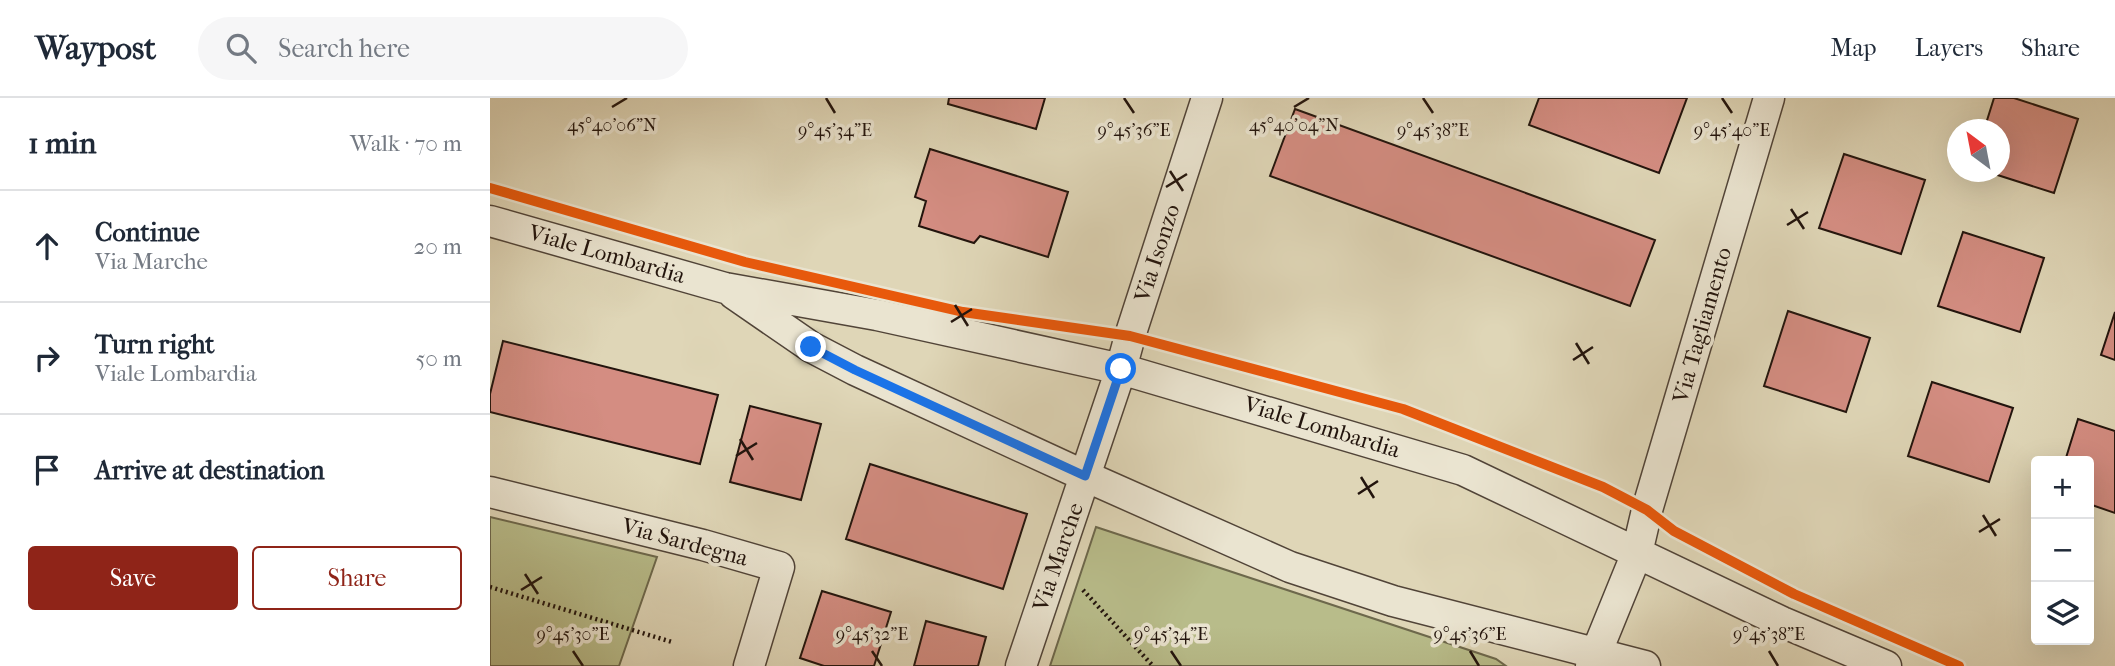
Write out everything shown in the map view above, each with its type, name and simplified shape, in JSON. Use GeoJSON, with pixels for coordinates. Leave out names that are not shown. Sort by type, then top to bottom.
{"type":"FeatureCollection","features":[{"type":"Feature","properties":{"kind":"street","name":"Via Isonzo"},"geometry":{"type":"LineString","coordinates":[[1121,369],[1207,98]]}},
{"type":"Feature","properties":{"kind":"street","name":"Via Tagliamento"},"geometry":{"type":"LineString","coordinates":[[1594,660],[1637,554],[1647,510],[1769,98]]}},
{"type":"Feature","properties":{"kind":"street","name":"Viale Lombardia"},"geometry":{"type":"LineString","coordinates":[[490,220],[725,288],[877,315],[1121,369],[1463,470],[1782,622],[1886,666]]}},
{"type":"Feature","properties":{"kind":"street","name":"Viale Lombardia"},"geometry":{"type":"LineString","coordinates":[[725,288],[811,347],[855,370],[1290,567],[1393,601],[1594,660],[1645,666]]}},
{"type":"Feature","properties":{"kind":"street","name":"Via Marche"},"geometry":{"type":"LineString","coordinates":[[1021,666],[1121,369]]}},
{"type":"Feature","properties":{"kind":"street","name":"Via Sardegna"},"geometry":{"type":"LineString","coordinates":[[490,492],[703,545],[779,567],[749,666]]}},
{"type":"Feature","properties":{"kind":"path"},"geometry":{"type":"LineString","coordinates":[[1075,581],[1153,666]]}},
{"type":"Feature","properties":{"kind":"path"},"geometry":{"type":"LineString","coordinates":[[490,587],[672,642]]}},
{"type":"Feature","properties":{"kind":"green space"},"geometry":{"type":"Polygon","coordinates":[[[490,517],[657,557],[619,666],[490,666],[490,517]]]}},
{"type":"Feature","properties":{"kind":"green space"},"geometry":{"type":"Polygon","coordinates":[[[1096,527],[1496,659],[1506,666],[1050,666],[1096,527]]]}},
{"type":"Feature","properties":{"kind":"building"},"geometry":{"type":"Polygon","coordinates":[[[949,98],[1045,98],[1036,129],[948,104],[949,98]]]}},
{"type":"Feature","properties":{"kind":"building"},"geometry":{"type":"Polygon","coordinates":[[[1539,98],[1687,98],[1659,173],[1529,125],[1539,98]]]}},
{"type":"Feature","properties":{"kind":"building"},"geometry":{"type":"Polygon","coordinates":[[[1994,98],[2014,98],[2078,119],[2054,193],[2010,179],[2010,119],[1987,119],[1994,98]]]}},
{"type":"Feature","properties":{"kind":"building"},"geometry":{"type":"Polygon","coordinates":[[[1295,109],[1655,240],[1630,306],[1270,176],[1295,109]]]}},
{"type":"Feature","properties":{"kind":"building"},"geometry":{"type":"Polygon","coordinates":[[[930,149],[1068,192],[1048,257],[980,236],[974,243],[919,226],[926,201],[915,197],[930,149]]]}},
{"type":"Feature","properties":{"kind":"building"},"geometry":{"type":"Polygon","coordinates":[[[1844,154],[1925,180],[1901,254],[1819,228],[1844,154]]]}},
{"type":"Feature","properties":{"kind":"building"},"geometry":{"type":"Polygon","coordinates":[[[1963,232],[2044,258],[2020,332],[1938,306],[1963,232]]]}},
{"type":"Feature","properties":{"kind":"building"},"geometry":{"type":"Polygon","coordinates":[[[1788,311],[1870,338],[1846,412],[1764,386],[1788,311]]]}},
{"type":"Feature","properties":{"kind":"building"},"geometry":{"type":"Polygon","coordinates":[[[2115,312],[2115,360],[2101,355],[2115,312]]]}},
{"type":"Feature","properties":{"kind":"building"},"geometry":{"type":"Polygon","coordinates":[[[503,341],[718,395],[700,464],[490,412],[490,394],[503,341]]]}},
{"type":"Feature","properties":{"kind":"building"},"geometry":{"type":"Polygon","coordinates":[[[1932,382],[2013,408],[1989,482],[1908,456],[1932,382]]]}},
{"type":"Feature","properties":{"kind":"building"},"geometry":{"type":"Polygon","coordinates":[[[750,406],[821,424],[801,500],[730,482],[750,406]]]}},
{"type":"Feature","properties":{"kind":"building"},"geometry":{"type":"Polygon","coordinates":[[[2078,419],[2115,431],[2115,513],[2094,506],[2094,456],[2067,456],[2078,419]]]}},
{"type":"Feature","properties":{"kind":"building"},"geometry":{"type":"Polygon","coordinates":[[[870,464],[1027,514],[1003,589],[846,539],[870,464]]]}},
{"type":"Feature","properties":{"kind":"building"},"geometry":{"type":"Polygon","coordinates":[[[822,591],[891,612],[874,666],[824,666],[800,658],[822,591]]]}},
{"type":"Feature","properties":{"kind":"building"},"geometry":{"type":"Polygon","coordinates":[[[926,621],[986,637],[978,666],[914,666],[926,621]]]}},
{"type":"Feature","properties":{"kind":"cycle path"},"geometry":{"type":"LineString","coordinates":[[490,188],[745,262],[963,312],[1130,336],[1403,409],[1603,487],[1647,510],[1674,531],[1794,594],[1959,666]]}},
{"type":"Feature","properties":{"kind":"route"},"geometry":{"type":"LineString","coordinates":[[811,347],[1085,476],[1121,369]]}}]}
